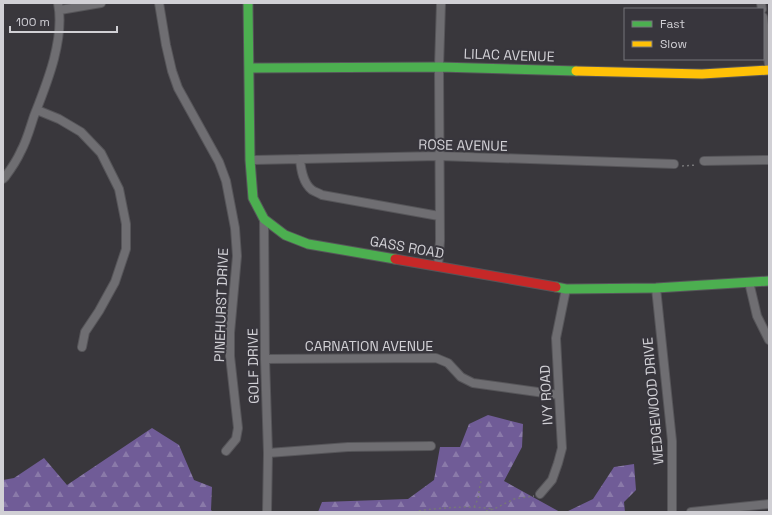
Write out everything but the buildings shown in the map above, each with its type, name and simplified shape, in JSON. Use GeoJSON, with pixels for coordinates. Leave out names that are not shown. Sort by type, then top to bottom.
{"type":"FeatureCollection","features":[{"type":"Feature","properties":{"kind":"street"},"geometry":{"type":"LineString","coordinates":[[3,179],[22,151],[48,79],[56,50],[60,24],[59,6],[100,3]]}},
{"type":"Feature","properties":{"kind":"street","name":"PINEHURST DRIVE"},"geometry":{"type":"LineString","coordinates":[[159,3],[172,71],[178,88],[219,162],[226,181],[235,228],[237,256],[230,333],[230,356],[238,428],[236,439],[226,451]]}},
{"type":"Feature","properties":{"kind":"street","name":"GASS ROAD"},"geometry":{"type":"LineString","coordinates":[[248,3],[250,160],[253,198],[264,219],[285,235],[308,244],[529,283],[566,288],[656,288],[769,280]]}},
{"type":"Feature","properties":{"kind":"street"},"geometry":{"type":"LineString","coordinates":[[438,266],[440,241],[440,3]]}},
{"type":"Feature","properties":{"kind":"street"},"geometry":{"type":"LineString","coordinates":[[764,25],[769,65]]}},
{"type":"Feature","properties":{"kind":"street","name":"LILAC AVENUE"},"geometry":{"type":"LineString","coordinates":[[249,68],[439,67],[702,74],[769,70]]}},
{"type":"Feature","properties":{"kind":"street"},"geometry":{"type":"LineString","coordinates":[[37,110],[59,119],[81,132],[101,153],[119,189],[126,224],[126,248],[115,282],[99,311],[85,332],[82,347]]}},
{"type":"Feature","properties":{"kind":"street","name":"ROSE AVENUE"},"geometry":{"type":"LineString","coordinates":[[250,160],[439,156],[674,164]]}},
{"type":"Feature","properties":{"kind":"street"},"geometry":{"type":"LineString","coordinates":[[300,159],[306,184],[312,190],[322,195],[439,216]]}},
{"type":"Feature","properties":{"kind":"street"},"geometry":{"type":"LineString","coordinates":[[704,161],[769,160]]}},
{"type":"Feature","properties":{"kind":"street","name":"GOLF DRIVE"},"geometry":{"type":"LineString","coordinates":[[264,219],[265,359],[268,453],[267,512]]}},
{"type":"Feature","properties":{"kind":"street"},"geometry":{"type":"LineString","coordinates":[[748,282],[756,316],[769,340]]}},
{"type":"Feature","properties":{"kind":"street","name":"IVY ROAD"},"geometry":{"type":"LineString","coordinates":[[540,494],[552,480],[562,448],[556,338],[566,288]]}},
{"type":"Feature","properties":{"kind":"street","name":"WEDGEWOOD DRIVE"},"geometry":{"type":"LineString","coordinates":[[656,288],[672,441],[672,512]]}},
{"type":"Feature","properties":{"kind":"street","name":"CARNATION AVENUE"},"geometry":{"type":"LineString","coordinates":[[265,359],[436,358],[448,363],[461,377],[473,383],[559,395]]}},
{"type":"Feature","properties":{"kind":"street"},"geometry":{"type":"LineString","coordinates":[[268,453],[348,447],[431,446]]}},
{"type":"Feature","properties":{"kind":"street"},"geometry":{"type":"LineString","coordinates":[[691,512],[769,504]]}},
{"type":"Feature","properties":{"kind":"path"},"geometry":{"type":"LineString","coordinates":[[674,164],[683,166],[697,165],[704,161]]}},
{"type":"Feature","properties":{"kind":"path"},"geometry":{"type":"LineString","coordinates":[[474,507],[478,498],[482,478]]}},
{"type":"Feature","properties":{"kind":"path"},"geometry":{"type":"LineString","coordinates":[[481,512],[494,509],[514,499],[540,494]]}},
{"type":"Feature","properties":{"kind":"path"},"geometry":{"type":"LineString","coordinates":[[414,512],[444,508],[474,507],[494,509]]}},
{"type":"Feature","properties":{"kind":"green space"},"geometry":{"type":"Polygon","coordinates":[[[488,415],[523,424],[522,447],[504,481],[560,512],[318,512],[322,502],[408,499],[434,480],[440,447],[460,447],[469,424],[488,415]]]}},
{"type":"Feature","properties":{"kind":"green space"},"geometry":{"type":"Polygon","coordinates":[[[152,428],[179,445],[194,480],[212,487],[211,510],[213,512],[3,512],[3,480],[14,478],[44,458],[67,485],[152,428]]]}},
{"type":"Feature","properties":{"kind":"green space"},"geometry":{"type":"Polygon","coordinates":[[[634,464],[636,490],[624,502],[625,512],[566,512],[593,499],[614,467],[634,464]]]}},
{"type":"Feature","properties":{"kind":"traffic: fast"},"geometry":{"type":"LineString","coordinates":[[248,3],[250,160],[253,198],[264,219],[285,235],[308,244],[395,259]]}},
{"type":"Feature","properties":{"kind":"traffic: fast"},"geometry":{"type":"LineString","coordinates":[[249,68],[439,67],[576,71]]}},
{"type":"Feature","properties":{"kind":"traffic: fast"},"geometry":{"type":"LineString","coordinates":[[556,287],[566,289],[656,288],[769,281]]}},
{"type":"Feature","properties":{"kind":"traffic: slow"},"geometry":{"type":"LineString","coordinates":[[576,71],[702,74],[769,70]]}},
{"type":"Feature","properties":{"kind":"traffic: jam"},"geometry":{"type":"LineString","coordinates":[[395,259],[556,287]]}}]}
